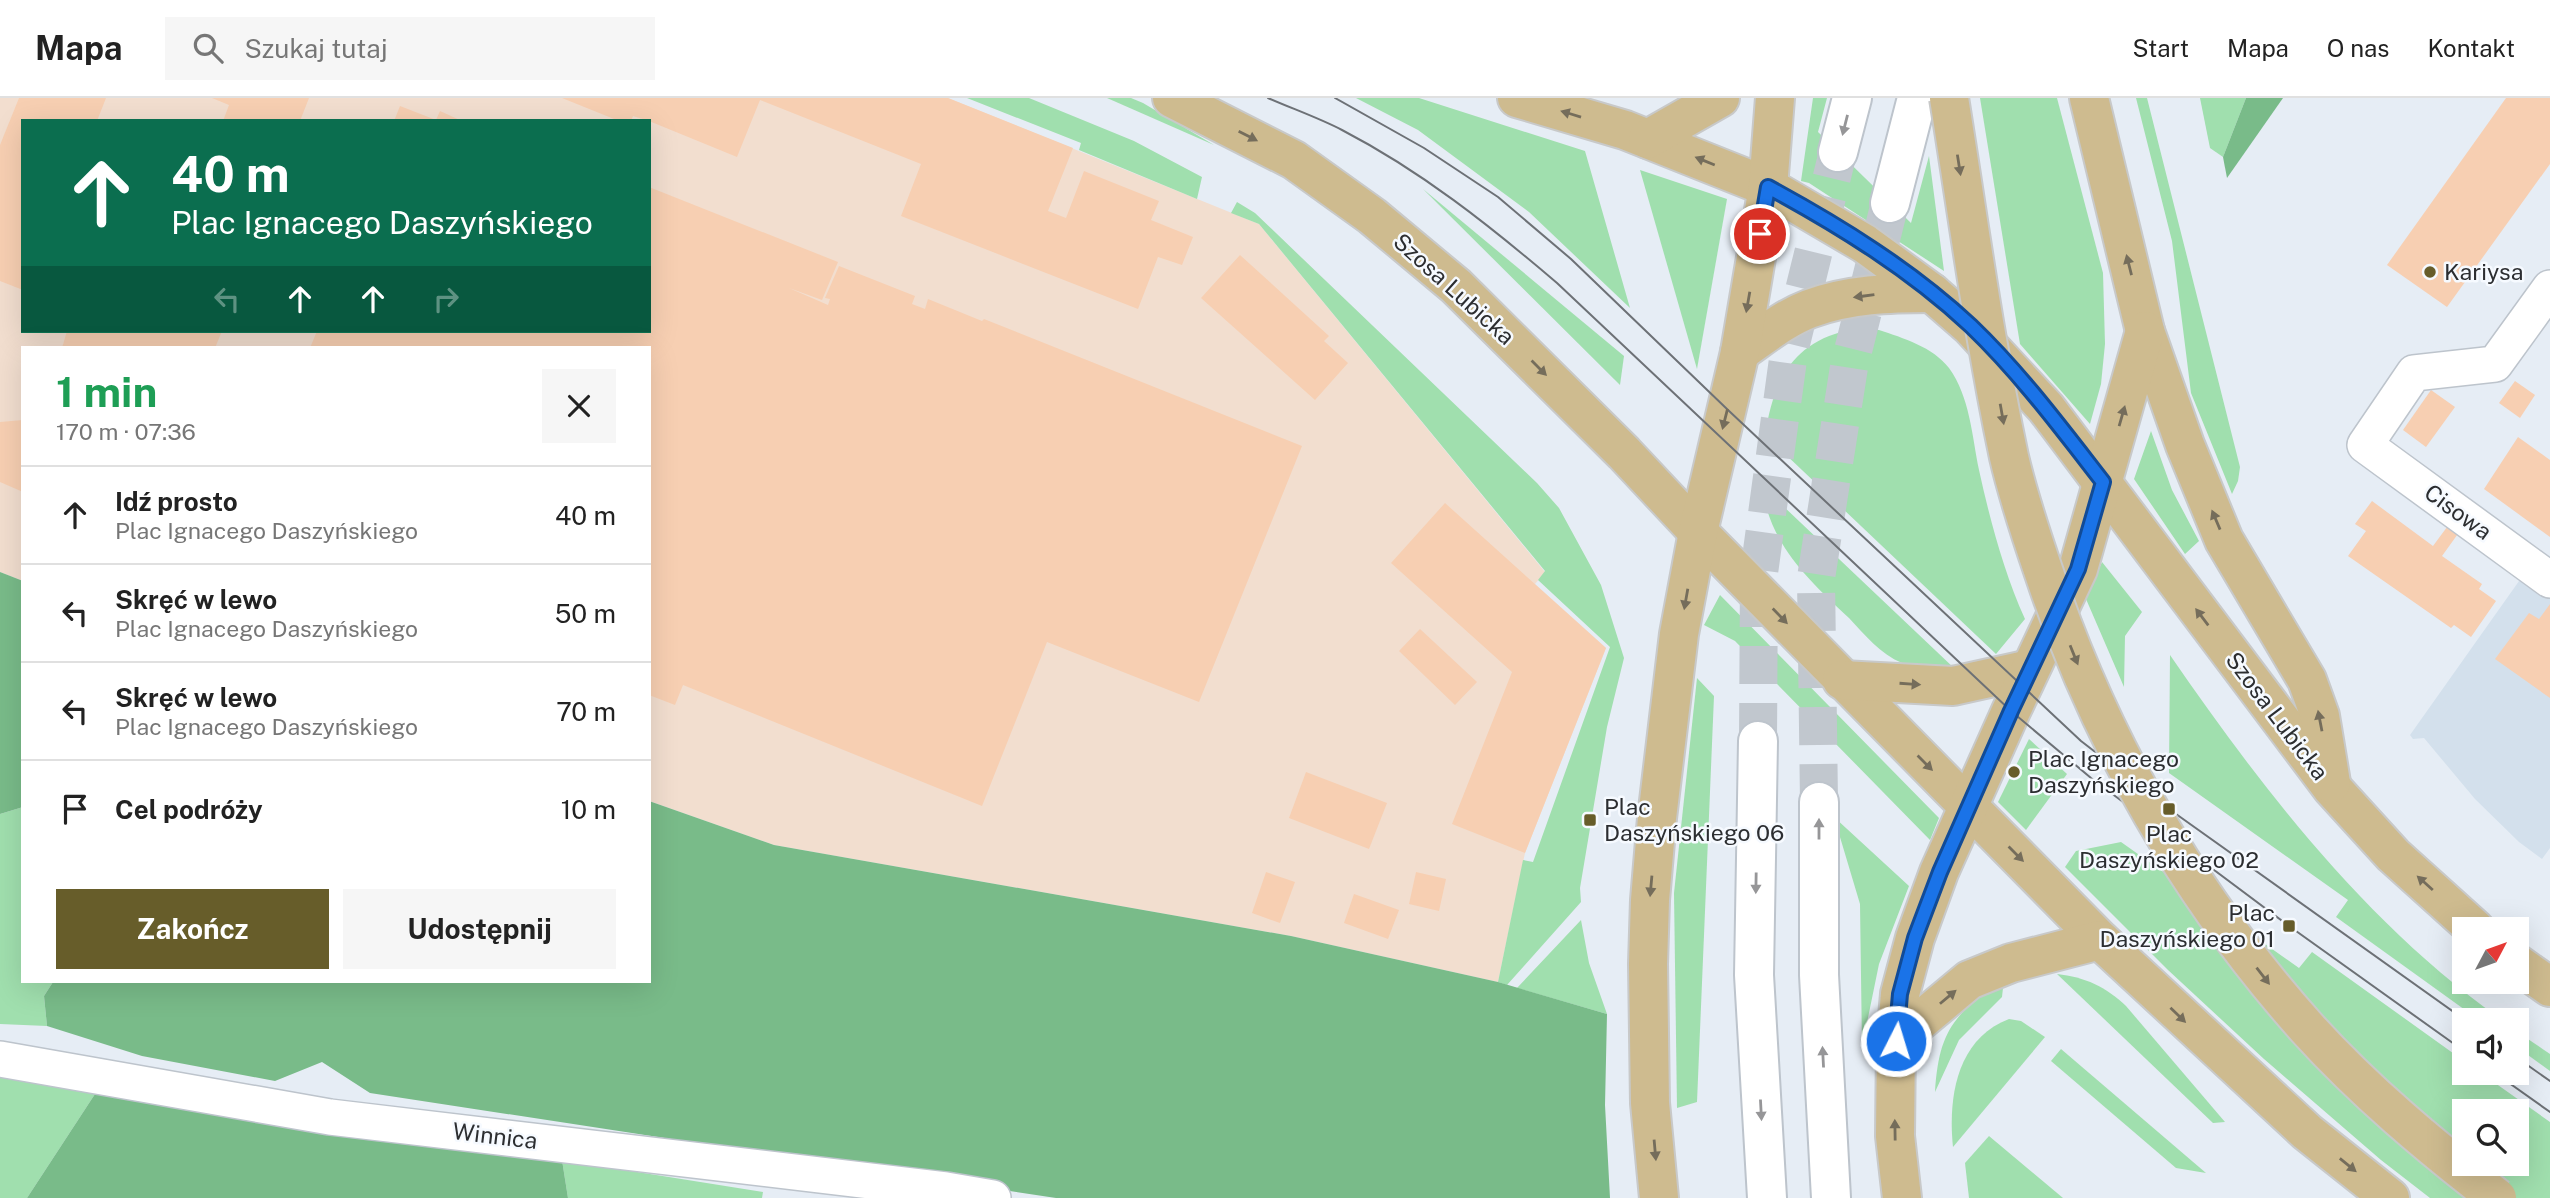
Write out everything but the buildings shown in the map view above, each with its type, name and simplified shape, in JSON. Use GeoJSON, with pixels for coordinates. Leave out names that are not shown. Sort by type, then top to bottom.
{"type":"FeatureCollection","features":[{"type":"Feature","properties":{"kind":"main road","name":"Szosa Lubicka"},"geometry":{"type":"LineString","coordinates":[[1172,98],[1294,160],[1383,224],[1456,286],[1624,453],[1698,532]]}},
{"type":"Feature","properties":{"kind":"main road"},"geometry":{"type":"LineString","coordinates":[[1517,98],[1648,139],[1768,187],[1865,244],[1932,293],[1971,327],[2010,367],[2103,482]]}},
{"type":"Feature","properties":{"kind":"main road"},"geometry":{"type":"LineString","coordinates":[[1648,139],[1720,98]]}},
{"type":"Feature","properties":{"kind":"main road"},"geometry":{"type":"LineString","coordinates":[[1659,1198],[1650,1103],[1648,964],[1657,818],[1679,634],[1698,532],[1740,352],[1768,187],[1775,98]]}},
{"type":"Feature","properties":{"kind":"main road"},"geometry":{"type":"LineString","coordinates":[[1949,98],[2010,458],[2058,614],[2089,693],[2125,765],[2176,855],[2223,926],[2272,987],[2346,1068],[2420,1136],[2497,1198]]}},
{"type":"Feature","properties":{"kind":"main road"},"geometry":{"type":"LineString","coordinates":[[2089,98],[2145,331],[2185,445],[2224,540],[2312,693],[2319,716],[2332,788]]}},
{"type":"Feature","properties":{"kind":"main road"},"geometry":{"type":"LineString","coordinates":[[1740,352],[1770,330],[1810,308],[1857,296],[1932,293]]}},
{"type":"Feature","properties":{"kind":"main road"},"geometry":{"type":"LineString","coordinates":[[1902,1198],[1895,1136],[1896,1041],[1900,994],[1915,938],[1968,806],[2078,569],[2145,331]]}},
{"type":"Feature","properties":{"kind":"main road","name":"Szosa Lubicka"},"geometry":{"type":"LineString","coordinates":[[2103,482],[2332,788],[2393,855],[2462,917]]}},
{"type":"Feature","properties":{"kind":"main road"},"geometry":{"type":"LineString","coordinates":[[1698,532],[2100,940],[2307,1132],[2390,1198]]}},
{"type":"Feature","properties":{"kind":"main road"},"geometry":{"type":"LineString","coordinates":[[1842,680],[1953,686],[2030,669]]}},
{"type":"Feature","properties":{"kind":"main road"},"geometry":{"type":"LineString","coordinates":[[1896,1041],[1969,979],[2011,963],[2100,940]]}},
{"type":"Feature","properties":{"kind":"main road"},"geometry":{"type":"LineString","coordinates":[[2529,972],[2550,987]]}},
{"type":"Feature","properties":{"kind":"street"},"geometry":{"type":"LineString","coordinates":[[1838,152],[1852,98]]}},
{"type":"Feature","properties":{"kind":"street"},"geometry":{"type":"LineString","coordinates":[[1890,203],[1917,98]]}},
{"type":"Feature","properties":{"kind":"street","name":"Cisowa"},"geometry":{"type":"LineString","coordinates":[[2550,288],[2495,364],[2414,373],[2365,445],[2550,580]]}},
{"type":"Feature","properties":{"kind":"street"},"geometry":{"type":"LineString","coordinates":[[1758,741],[1754,975],[1767,1198]]}},
{"type":"Feature","properties":{"kind":"street"},"geometry":{"type":"LineString","coordinates":[[1819,802],[1819,975],[1831,1198]]}},
{"type":"Feature","properties":{"kind":"street","name":"Winnica"},"geometry":{"type":"LineString","coordinates":[[0,1059],[330,1117],[933,1188],[993,1198]]}},
{"type":"Feature","properties":{"kind":"shaded area"},"geometry":{"type":"Polygon","coordinates":[[[0,98],[948,98],[1259,224],[1545,572],[1535,584],[1606,648],[1525,853],[1498,982],[1291,936],[774,845],[651,802],[651,346],[21,346],[21,580],[0,572],[0,98]]]}},
{"type":"Feature","properties":{"kind":"shaded area"},"geometry":{"type":"Polygon","coordinates":[[[2524,574],[2550,592],[2550,848],[2542,859],[2519,842],[2475,799],[2424,738],[2413,739],[2410,735],[2524,574]]]}},
{"type":"Feature","properties":{"kind":"green space"},"geometry":{"type":"Polygon","coordinates":[[[967,98],[1029,98],[1134,141],[1202,177],[1197,199],[1079,150],[1081,143],[967,98]]]}},
{"type":"Feature","properties":{"kind":"green space"},"geometry":{"type":"Polygon","coordinates":[[[1107,98],[1131,98],[1143,103],[1214,145],[1107,98]]]}},
{"type":"Feature","properties":{"kind":"green space"},"geometry":{"type":"Polygon","coordinates":[[[1356,98],[1419,98],[1585,151],[1630,308],[1529,212],[1418,130],[1356,98]]]}},
{"type":"Feature","properties":{"kind":"green space"},"geometry":{"type":"Polygon","coordinates":[[[1813,98],[1827,98],[1818,132],[1911,223],[1929,156],[1944,271],[1809,183],[1801,181],[1813,98]]]}},
{"type":"Feature","properties":{"kind":"green space"},"geometry":{"type":"Polygon","coordinates":[[[1980,98],[2057,98],[2103,273],[2105,344],[2101,384],[2090,424],[2020,344],[1980,98]]]}},
{"type":"Feature","properties":{"kind":"green space"},"geometry":{"type":"Polygon","coordinates":[[[2136,98],[2147,98],[2240,467],[2232,494],[2191,393],[2172,241],[2136,98]]]}},
{"type":"Feature","properties":{"kind":"green space"},"geometry":{"type":"Polygon","coordinates":[[[2200,98],[2246,98],[2223,157],[2210,148],[2200,98]]]}},
{"type":"Feature","properties":{"kind":"green space"},"geometry":{"type":"Polygon","coordinates":[[[2246,98],[2283,98],[2227,178],[2223,157],[2246,98]]]}},
{"type":"Feature","properties":{"kind":"green space"},"geometry":{"type":"Polygon","coordinates":[[[1640,170],[1727,199],[1697,369],[1640,170]]]}},
{"type":"Feature","properties":{"kind":"green space"},"geometry":{"type":"Polygon","coordinates":[[[1423,189],[1624,356],[1620,385],[1423,189]]]}},
{"type":"Feature","properties":{"kind":"green space"},"geometry":{"type":"Polygon","coordinates":[[[1237,202],[1255,213],[1537,483],[1559,508],[1601,585],[1624,658],[1607,727],[1580,888],[1581,902],[1507,985],[1498,982],[1523,860],[1533,862],[1610,647],[1538,580],[1545,571],[1259,224],[1231,213],[1237,202]]]}},
{"type":"Feature","properties":{"kind":"green space"},"geometry":{"type":"Polygon","coordinates":[[[1879,330],[1917,344],[1935,354],[1949,368],[1962,391],[1993,527],[2010,583],[2025,619],[1996,654],[1765,435],[1779,385],[1796,358],[1823,339],[1841,332],[1879,330]]]}},
{"type":"Feature","properties":{"kind":"green space"},"geometry":{"type":"Polygon","coordinates":[[[2151,431],[2172,490],[2199,541],[2185,554],[2134,479],[2151,431]]]}},
{"type":"Feature","properties":{"kind":"green space"},"geometry":{"type":"Polygon","coordinates":[[[1762,486],[1955,669],[1908,666],[1873,644],[1793,560],[1773,526],[1762,486]]]}},
{"type":"Feature","properties":{"kind":"green space"},"geometry":{"type":"Polygon","coordinates":[[[2102,562],[2142,612],[2125,636],[2124,687],[2086,599],[2102,562]]]}},
{"type":"Feature","properties":{"kind":"green space"},"geometry":{"type":"Polygon","coordinates":[[[0,572],[21,580],[21,808],[0,814],[0,572]]]}},
{"type":"Feature","properties":{"kind":"green space"},"geometry":{"type":"Polygon","coordinates":[[[1720,595],[1939,818],[1930,840],[1735,641],[1704,625],[1720,595]]]}},
{"type":"Feature","properties":{"kind":"green space"},"geometry":{"type":"Polygon","coordinates":[[[2170,655],[2242,756],[2320,852],[2406,942],[2452,982],[2452,994],[2468,994],[2486,1008],[2462,1008],[2336,917],[2348,900],[2169,773],[2170,655]]]}},
{"type":"Feature","properties":{"kind":"green space"},"geometry":{"type":"Polygon","coordinates":[[[1697,678],[1714,696],[1697,1102],[1677,1108],[1674,893],[1697,678]]]}},
{"type":"Feature","properties":{"kind":"green space"},"geometry":{"type":"Polygon","coordinates":[[[2029,739],[2067,774],[2026,830],[1998,802],[2029,739]]]}},
{"type":"Feature","properties":{"kind":"green space"},"geometry":{"type":"Polygon","coordinates":[[[651,802],[774,845],[1291,936],[1498,982],[1607,1014],[1605,1105],[1610,1198],[1056,1198],[370,1093],[322,1062],[275,1081],[142,1056],[47,1026],[44,996],[52,983],[651,983],[651,802]]]}},
{"type":"Feature","properties":{"kind":"green space"},"geometry":{"type":"Polygon","coordinates":[[[21,808],[21,983],[52,983],[44,996],[47,1026],[0,1024],[0,814],[21,808]]]}},
{"type":"Feature","properties":{"kind":"green space"},"geometry":{"type":"Polygon","coordinates":[[[1834,817],[1909,886],[1879,964],[1862,1047],[1860,904],[1834,817]]]}},
{"type":"Feature","properties":{"kind":"green space"},"geometry":{"type":"Polygon","coordinates":[[[2121,842],[2299,968],[2312,952],[2452,1052],[2452,1085],[2498,1085],[2518,1099],[2452,1099],[2452,1176],[2529,1176],[2529,1107],[2550,1122],[2550,1198],[2430,1198],[2381,1160],[2264,1059],[2168,970],[2065,867],[2076,851],[2121,842]]]}},
{"type":"Feature","properties":{"kind":"green space"},"geometry":{"type":"Polygon","coordinates":[[[1581,920],[1589,963],[1607,1014],[1517,988],[1581,920]]]}},
{"type":"Feature","properties":{"kind":"green space"},"geometry":{"type":"Polygon","coordinates":[[[2057,974],[2086,980],[2103,988],[2126,1006],[2225,1122],[2213,1123],[2057,974]]]}},
{"type":"Feature","properties":{"kind":"green space"},"geometry":{"type":"Polygon","coordinates":[[[2004,979],[2002,997],[1959,1040],[1935,1092],[1940,1053],[1952,1025],[1973,1003],[2004,979]]]}},
{"type":"Feature","properties":{"kind":"green space"},"geometry":{"type":"Polygon","coordinates":[[[2009,1019],[2021,1021],[2045,1037],[1953,1147],[1952,1110],[1959,1072],[1977,1041],[1991,1028],[2009,1019]]]}},
{"type":"Feature","properties":{"kind":"green space"},"geometry":{"type":"Polygon","coordinates":[[[2529,1040],[2550,1054],[2550,1071],[2529,1056],[2529,1040]]]}},
{"type":"Feature","properties":{"kind":"green space"},"geometry":{"type":"Polygon","coordinates":[[[2061,1049],[2206,1173],[2176,1168],[2051,1061],[2061,1049]]]}},
{"type":"Feature","properties":{"kind":"green space"},"geometry":{"type":"Polygon","coordinates":[[[0,1076],[95,1094],[27,1198],[0,1198],[0,1076]]]}},
{"type":"Feature","properties":{"kind":"green space"},"geometry":{"type":"Polygon","coordinates":[[[95,1094],[562,1160],[568,1198],[27,1198],[95,1094]]]}},
{"type":"Feature","properties":{"kind":"green space"},"geometry":{"type":"Polygon","coordinates":[[[1989,1136],[2063,1198],[1969,1198],[1965,1163],[1989,1136]]]}},
{"type":"Feature","properties":{"kind":"green space"},"geometry":{"type":"Polygon","coordinates":[[[562,1160],[763,1192],[762,1198],[568,1198],[562,1160]]]}},
{"type":"Feature","properties":{"kind":"tunnel"},"geometry":{"type":"LineString","coordinates":[[1758,741],[1759,573],[1789,352],[1838,152]]}},
{"type":"Feature","properties":{"kind":"tunnel"},"geometry":{"type":"LineString","coordinates":[[1819,802],[1816,578],[1849,367],[1890,203]]}},
{"type":"Feature","properties":{"kind":"tram line"},"geometry":{"type":"LineString","coordinates":[[1268,98],[1371,146],[1427,181],[1506,240],[1557,283],[2011,711],[2091,778],[2289,926],[2452,1042]]}},
{"type":"Feature","properties":{"kind":"tram line"},"geometry":{"type":"LineString","coordinates":[[1335,98],[1424,148],[1498,197],[1571,259],[2081,741],[2169,809],[2452,1011]]}},
{"type":"Feature","properties":{"kind":"tram line"},"geometry":{"type":"LineString","coordinates":[[2529,1066],[2550,1081]]}},
{"type":"Feature","properties":{"kind":"tram line"},"geometry":{"type":"LineString","coordinates":[[2512,1085],[2550,1112]]}},
{"type":"Feature","properties":{"kind":"place","name":"Kariysa"},"geometry":{"type":"Point","coordinates":[2430,272]}},
{"type":"Feature","properties":{"kind":"place","name":"Plac Ignacego Daszyńskiego"},"geometry":{"type":"Point","coordinates":[2014,772]}},
{"type":"Feature","properties":{"kind":"place","name":"Plac Daszyńskiego 02"},"geometry":{"type":"Point","coordinates":[2169,809]}},
{"type":"Feature","properties":{"kind":"place","name":"Plac Daszyńskiego 06"},"geometry":{"type":"Point","coordinates":[1590,820]}},
{"type":"Feature","properties":{"kind":"place","name":"Plac Daszyńskiego 01"},"geometry":{"type":"Point","coordinates":[2289,926]}},
{"type":"Feature","properties":{"kind":"route"},"geometry":{"type":"LineString","coordinates":[[1760,234],[1768,187],[1813,211],[1865,244],[1932,293],[1971,327],[2046,408],[2103,482],[2078,569],[2011,711],[1940,872],[1915,938],[1900,994],[1896,1041]]}}]}
